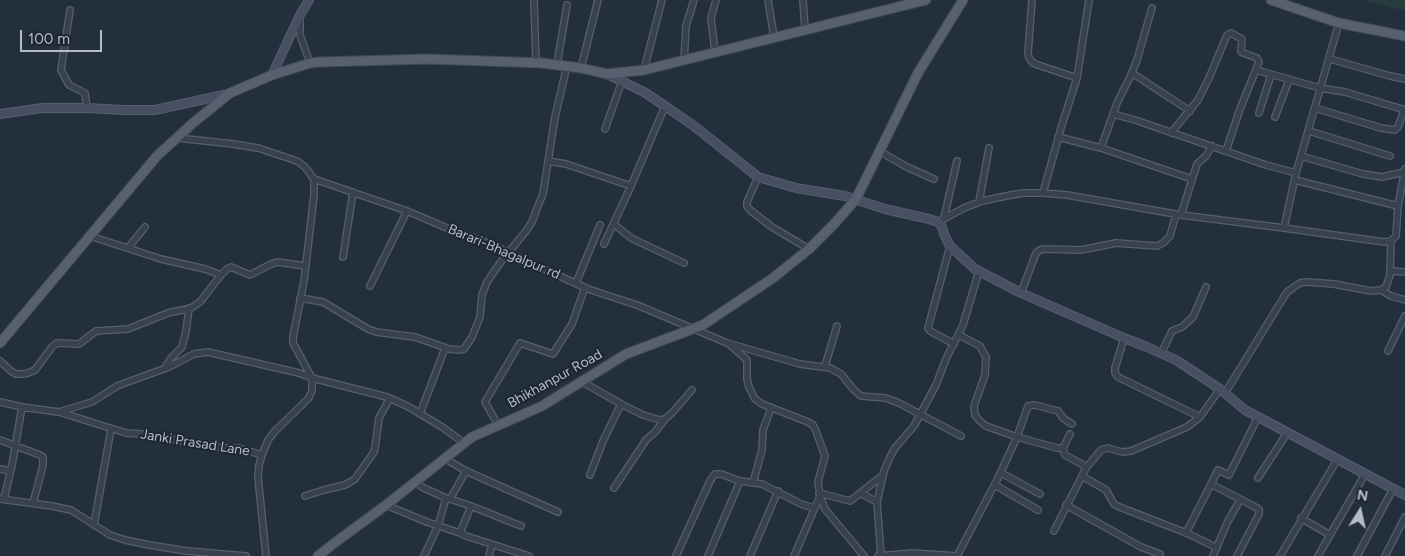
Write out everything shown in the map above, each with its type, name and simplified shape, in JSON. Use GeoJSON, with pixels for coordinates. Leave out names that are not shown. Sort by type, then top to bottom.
{"type":"FeatureCollection","features":[{"type":"Feature","properties":{"kind":"main road"},"geometry":{"type":"LineString","coordinates":[[0,343],[157,156],[230,93],[272,75],[310,63],[428,59],[557,64],[606,74],[644,70],[805,30],[895,4],[926,0]]}},
{"type":"Feature","properties":{"kind":"main road","name":"Bhikhanpur Road"},"geometry":{"type":"LineString","coordinates":[[318,556],[472,437],[542,406],[626,354],[703,325],[773,278],[809,249],[856,199],[918,74],[963,0]]}},
{"type":"Feature","properties":{"kind":"main road"},"geometry":{"type":"LineString","coordinates":[[1272,0],[1339,23],[1405,36]]}},
{"type":"Feature","properties":{"kind":"street"},"geometry":{"type":"LineString","coordinates":[[272,75],[308,0]]}},
{"type":"Feature","properties":{"kind":"street"},"geometry":{"type":"LineString","coordinates":[[581,68],[598,0]]}},
{"type":"Feature","properties":{"kind":"street"},"geometry":{"type":"LineString","coordinates":[[644,70],[662,0]]}},
{"type":"Feature","properties":{"kind":"street"},"geometry":{"type":"LineString","coordinates":[[684,61],[686,26],[694,0]]}},
{"type":"Feature","properties":{"kind":"street"},"geometry":{"type":"LineString","coordinates":[[715,52],[711,18],[716,0]]}},
{"type":"Feature","properties":{"kind":"street"},"geometry":{"type":"LineString","coordinates":[[768,0],[774,37]]}},
{"type":"Feature","properties":{"kind":"street"},"geometry":{"type":"LineString","coordinates":[[803,0],[805,30]]}},
{"type":"Feature","properties":{"kind":"street"},"geometry":{"type":"LineString","coordinates":[[1032,0],[1029,58],[1038,65],[1077,78]]}},
{"type":"Feature","properties":{"kind":"street"},"geometry":{"type":"LineString","coordinates":[[1043,193],[1077,78],[1090,0]]}},
{"type":"Feature","properties":{"kind":"street"},"geometry":{"type":"LineString","coordinates":[[534,1],[536,63]]}},
{"type":"Feature","properties":{"kind":"street"},"geometry":{"type":"LineString","coordinates":[[557,64],[567,4]]}},
{"type":"Feature","properties":{"kind":"street"},"geometry":{"type":"LineString","coordinates":[[1101,148],[1120,96],[1132,73],[1152,8]]}},
{"type":"Feature","properties":{"kind":"street"},"geometry":{"type":"LineString","coordinates":[[70,10],[61,70],[69,85],[85,93],[87,108]]}},
{"type":"Feature","properties":{"kind":"street"},"geometry":{"type":"LineString","coordinates":[[300,15],[300,35],[310,63]]}},
{"type":"Feature","properties":{"kind":"street"},"geometry":{"type":"LineString","coordinates":[[1284,228],[1296,173],[1339,23]]}},
{"type":"Feature","properties":{"kind":"street"},"geometry":{"type":"LineString","coordinates":[[1171,133],[1190,111],[1204,89],[1228,34],[1231,33],[1242,39],[1241,52],[1258,58],[1259,62],[1226,151]]}},
{"type":"Feature","properties":{"kind":"street"},"geometry":{"type":"LineString","coordinates":[[1330,59],[1405,79]]}},
{"type":"Feature","properties":{"kind":"street"},"geometry":{"type":"LineString","coordinates":[[300,298],[323,302],[376,332],[415,337],[445,348],[464,349],[480,317],[483,291],[490,277],[526,230],[535,215],[543,194],[555,117],[567,66]]}},
{"type":"Feature","properties":{"kind":"street"},"geometry":{"type":"LineString","coordinates":[[1256,70],[1320,88],[1345,92],[1405,110],[1395,130],[1382,128],[1315,108]]}},
{"type":"Feature","properties":{"kind":"street"},"geometry":{"type":"LineString","coordinates":[[1132,73],[1190,111]]}},
{"type":"Feature","properties":{"kind":"street"},"geometry":{"type":"LineString","coordinates":[[606,74],[644,92],[665,106],[694,126],[758,177],[796,188],[856,199],[885,209],[941,220],[979,202],[1011,195],[1043,193],[1067,195],[1178,215],[1384,242],[1395,238],[1404,171],[1382,177],[1363,174],[1302,156]]}},
{"type":"Feature","properties":{"kind":"street"},"geometry":{"type":"LineString","coordinates":[[1260,113],[1271,75]]}},
{"type":"Feature","properties":{"kind":"street"},"geometry":{"type":"LineString","coordinates":[[1275,117],[1289,80]]}},
{"type":"Feature","properties":{"kind":"street"},"geometry":{"type":"LineString","coordinates":[[605,129],[622,81]]}},
{"type":"Feature","properties":{"kind":"street"},"geometry":{"type":"LineString","coordinates":[[0,114],[42,108],[155,110],[230,93]]}},
{"type":"Feature","properties":{"kind":"street"},"geometry":{"type":"LineString","coordinates":[[604,244],[665,106]]}},
{"type":"Feature","properties":{"kind":"street"},"geometry":{"type":"LineString","coordinates":[[1113,114],[1266,165],[1296,173]]}},
{"type":"Feature","properties":{"kind":"street"},"geometry":{"type":"LineString","coordinates":[[1308,131],[1390,156]]}},
{"type":"Feature","properties":{"kind":"street"},"geometry":{"type":"LineString","coordinates":[[1058,137],[1101,148],[1192,179]]}},
{"type":"Feature","properties":{"kind":"street"},"geometry":{"type":"LineString","coordinates":[[178,138],[258,148],[297,161],[314,179],[306,266],[293,330],[293,343],[312,378],[312,391],[308,399],[275,431],[268,440],[262,455]]}},
{"type":"Feature","properties":{"kind":"street"},"geometry":{"type":"LineString","coordinates":[[1021,293],[1036,253],[1040,250],[1080,250],[1116,243],[1157,246],[1163,243],[1170,236],[1198,163],[1206,156],[1212,146]]}},
{"type":"Feature","properties":{"kind":"street"},"geometry":{"type":"LineString","coordinates":[[979,202],[989,148]]}},
{"type":"Feature","properties":{"kind":"street"},"geometry":{"type":"LineString","coordinates":[[879,151],[907,167],[934,179]]}},
{"type":"Feature","properties":{"kind":"street"},"geometry":{"type":"LineString","coordinates":[[958,161],[941,220],[942,227],[950,246],[977,270],[1021,293],[1176,360],[1222,391],[1245,410],[1405,495]]}},
{"type":"Feature","properties":{"kind":"street"},"geometry":{"type":"LineString","coordinates":[[548,162],[566,164],[631,186]]}},
{"type":"Feature","properties":{"kind":"street"},"geometry":{"type":"LineString","coordinates":[[758,177],[746,202],[747,206],[772,227],[809,249]]}},
{"type":"Feature","properties":{"kind":"street","name":"Barari-Bhagalpur rd"},"geometry":{"type":"LineString","coordinates":[[314,179],[407,211],[539,265],[585,287],[637,305],[727,343]]}},
{"type":"Feature","properties":{"kind":"street"},"geometry":{"type":"LineString","coordinates":[[1295,180],[1398,206]]}},
{"type":"Feature","properties":{"kind":"street"},"geometry":{"type":"LineString","coordinates":[[343,257],[353,192]]}},
{"type":"Feature","properties":{"kind":"street"},"geometry":{"type":"LineString","coordinates":[[370,286],[407,211]]}},
{"type":"Feature","properties":{"kind":"street"},"geometry":{"type":"LineString","coordinates":[[614,224],[633,239],[684,263]]}},
{"type":"Feature","properties":{"kind":"street"},"geometry":{"type":"LineString","coordinates":[[576,283],[600,225]]}},
{"type":"Feature","properties":{"kind":"street"},"geometry":{"type":"LineString","coordinates":[[128,248],[145,227]]}},
{"type":"Feature","properties":{"kind":"street"},"geometry":{"type":"LineString","coordinates":[[90,236],[161,259],[205,269],[221,275]]}},
{"type":"Feature","properties":{"kind":"street"},"geometry":{"type":"LineString","coordinates":[[1054,531],[1087,467],[1101,450],[1108,448],[1122,452],[1131,451],[1187,427],[1200,417],[1222,391],[1282,298],[1292,288],[1300,283],[1307,282],[1334,284],[1371,291],[1381,290],[1386,287],[1389,282],[1391,241]]}},
{"type":"Feature","properties":{"kind":"street"},"geometry":{"type":"LineString","coordinates":[[950,246],[928,328],[930,331],[954,344]]}},
{"type":"Feature","properties":{"kind":"street"},"geometry":{"type":"LineString","coordinates":[[0,361],[11,371],[22,374],[35,370],[52,346],[58,343],[79,344],[96,331],[128,329],[168,313],[188,308],[200,302],[227,269],[240,270],[253,275],[269,264],[276,262],[306,266]]}},
{"type":"Feature","properties":{"kind":"street"},"geometry":{"type":"LineString","coordinates":[[977,270],[959,335],[936,385],[914,426],[895,448],[883,475],[877,502],[879,556],[913,553],[956,556],[1001,474],[1018,437],[1027,409],[1031,405],[1058,411],[1064,419],[1072,424]]}},
{"type":"Feature","properties":{"kind":"street"},"geometry":{"type":"LineString","coordinates":[[1390,271],[1405,272]]}},
{"type":"Feature","properties":{"kind":"street"},"geometry":{"type":"LineString","coordinates":[[498,425],[486,402],[520,343],[553,354],[572,324],[585,287]]}},
{"type":"Feature","properties":{"kind":"street"},"geometry":{"type":"LineString","coordinates":[[1161,354],[1172,331],[1193,317],[1206,287]]}},
{"type":"Feature","properties":{"kind":"street"},"geometry":{"type":"LineString","coordinates":[[1381,290],[1391,296],[1405,300]]}},
{"type":"Feature","properties":{"kind":"street"},"geometry":{"type":"LineString","coordinates":[[165,368],[171,358],[182,347],[186,331],[188,308]]}},
{"type":"Feature","properties":{"kind":"street"},"geometry":{"type":"LineString","coordinates":[[1388,351],[1403,325],[1405,316]]}},
{"type":"Feature","properties":{"kind":"street"},"geometry":{"type":"LineString","coordinates":[[825,366],[837,326]]}},
{"type":"Feature","properties":{"kind":"street"},"geometry":{"type":"LineString","coordinates":[[959,335],[980,346],[986,357],[985,375],[974,406],[975,415],[986,426],[1056,448],[1063,448]]}},
{"type":"Feature","properties":{"kind":"street"},"geometry":{"type":"LineString","coordinates":[[1124,338],[1115,368],[1118,378],[1200,417]]}},
{"type":"Feature","properties":{"kind":"street"},"geometry":{"type":"LineString","coordinates":[[727,343],[800,364],[825,366],[836,370],[861,396],[890,399],[961,436]]}},
{"type":"Feature","properties":{"kind":"street"},"geometry":{"type":"LineString","coordinates":[[727,343],[747,360],[747,378],[755,398],[762,404],[813,425],[824,456],[818,482],[819,495],[825,509],[864,556]]}},
{"type":"Feature","properties":{"kind":"street"},"geometry":{"type":"LineString","coordinates":[[420,414],[445,348]]}},
{"type":"Feature","properties":{"kind":"street"},"geometry":{"type":"LineString","coordinates":[[0,402],[59,412],[92,402],[117,386],[165,368],[194,354],[208,352],[299,373],[390,398],[442,427],[464,443]]}},
{"type":"Feature","properties":{"kind":"street"},"geometry":{"type":"LineString","coordinates":[[581,381],[621,404],[656,419],[665,419]]}},
{"type":"Feature","properties":{"kind":"street"},"geometry":{"type":"LineString","coordinates":[[614,488],[646,440],[692,390]]}},
{"type":"Feature","properties":{"kind":"street"},"geometry":{"type":"LineString","coordinates":[[306,496],[345,486],[355,478],[374,452],[379,418],[390,398]]}},
{"type":"Feature","properties":{"kind":"street"},"geometry":{"type":"LineString","coordinates":[[590,475],[603,441],[621,404]]}},
{"type":"Feature","properties":{"kind":"street"},"geometry":{"type":"LineString","coordinates":[[22,407],[10,471],[2,499],[71,510],[110,535],[149,546],[246,556]]}},
{"type":"Feature","properties":{"kind":"street"},"geometry":{"type":"LineString","coordinates":[[754,483],[762,450],[763,430],[771,408]]}},
{"type":"Feature","properties":{"kind":"street","name":"Janki Prasad Lane"},"geometry":{"type":"LineString","coordinates":[[59,412],[126,433],[223,448],[239,448],[262,455],[258,477],[266,556]]}},
{"type":"Feature","properties":{"kind":"street"},"geometry":{"type":"LineString","coordinates":[[1186,533],[1218,470],[1229,474],[1258,417]]}},
{"type":"Feature","properties":{"kind":"street"},"geometry":{"type":"LineString","coordinates":[[94,525],[111,429]]}},
{"type":"Feature","properties":{"kind":"street"},"geometry":{"type":"LineString","coordinates":[[1258,478],[1287,433]]}},
{"type":"Feature","properties":{"kind":"street"},"geometry":{"type":"LineString","coordinates":[[1070,434],[1063,448],[1065,455],[1087,467]]}},
{"type":"Feature","properties":{"kind":"street"},"geometry":{"type":"LineString","coordinates":[[0,440],[15,444],[43,458],[43,466],[33,503]]}},
{"type":"Feature","properties":{"kind":"street"},"geometry":{"type":"LineString","coordinates":[[444,458],[466,471],[558,512]]}},
{"type":"Feature","properties":{"kind":"street"},"geometry":{"type":"LineString","coordinates":[[1280,556],[1337,460]]}},
{"type":"Feature","properties":{"kind":"street"},"geometry":{"type":"LineString","coordinates":[[0,469],[10,471]]}},
{"type":"Feature","properties":{"kind":"street"},"geometry":{"type":"LineString","coordinates":[[424,556],[448,499],[466,471]]}},
{"type":"Feature","properties":{"kind":"street"},"geometry":{"type":"LineString","coordinates":[[676,556],[714,475],[717,473],[740,481],[762,484],[801,504],[814,508]]}},
{"type":"Feature","properties":{"kind":"street"},"geometry":{"type":"LineString","coordinates":[[1001,474],[1040,494]]}},
{"type":"Feature","properties":{"kind":"street"},"geometry":{"type":"LineString","coordinates":[[1318,556],[1365,474]]}},
{"type":"Feature","properties":{"kind":"street"},"geometry":{"type":"LineString","coordinates":[[819,495],[850,501],[883,475]]}},
{"type":"Feature","properties":{"kind":"street"},"geometry":{"type":"LineString","coordinates":[[1082,476],[1106,490],[1117,506],[1186,533],[1217,548]]}},
{"type":"Feature","properties":{"kind":"street"},"geometry":{"type":"LineString","coordinates":[[708,556],[740,481]]}},
{"type":"Feature","properties":{"kind":"street"},"geometry":{"type":"LineString","coordinates":[[414,482],[448,499],[521,526]]}},
{"type":"Feature","properties":{"kind":"street"},"geometry":{"type":"LineString","coordinates":[[1211,484],[1256,507],[1259,512],[1237,556]]}},
{"type":"Feature","properties":{"kind":"street"},"geometry":{"type":"LineString","coordinates":[[995,485],[1038,510]]}},
{"type":"Feature","properties":{"kind":"street"},"geometry":{"type":"LineString","coordinates":[[1357,556],[1393,489]]}},
{"type":"Feature","properties":{"kind":"street"},"geometry":{"type":"LineString","coordinates":[[750,556],[778,492]]}},
{"type":"Feature","properties":{"kind":"street"},"geometry":{"type":"LineString","coordinates":[[860,493],[877,502]]}},
{"type":"Feature","properties":{"kind":"street"},"geometry":{"type":"LineString","coordinates":[[794,556],[819,495]]}},
{"type":"Feature","properties":{"kind":"street"},"geometry":{"type":"LineString","coordinates":[[1213,556],[1240,500]]}},
{"type":"Feature","properties":{"kind":"street"},"geometry":{"type":"LineString","coordinates":[[386,505],[466,536],[529,556]]}},
{"type":"Feature","properties":{"kind":"street"},"geometry":{"type":"LineString","coordinates":[[1066,505],[1141,547],[1160,554]]}},
{"type":"Feature","properties":{"kind":"street"},"geometry":{"type":"LineString","coordinates":[[460,533],[462,524],[471,506]]}},
{"type":"Feature","properties":{"kind":"street"},"geometry":{"type":"LineString","coordinates":[[1385,556],[1405,517]]}},
{"type":"Feature","properties":{"kind":"street"},"geometry":{"type":"LineString","coordinates":[[1301,518],[1330,535]]}},
{"type":"Feature","properties":{"kind":"street"},"geometry":{"type":"LineString","coordinates":[[488,556],[492,545]]}},
{"type":"Feature","properties":{"kind":"green space"},"geometry":{"type":"Polygon","coordinates":[[[1363,0],[1405,0],[1405,10],[1391,8],[1363,0]]]}}]}
